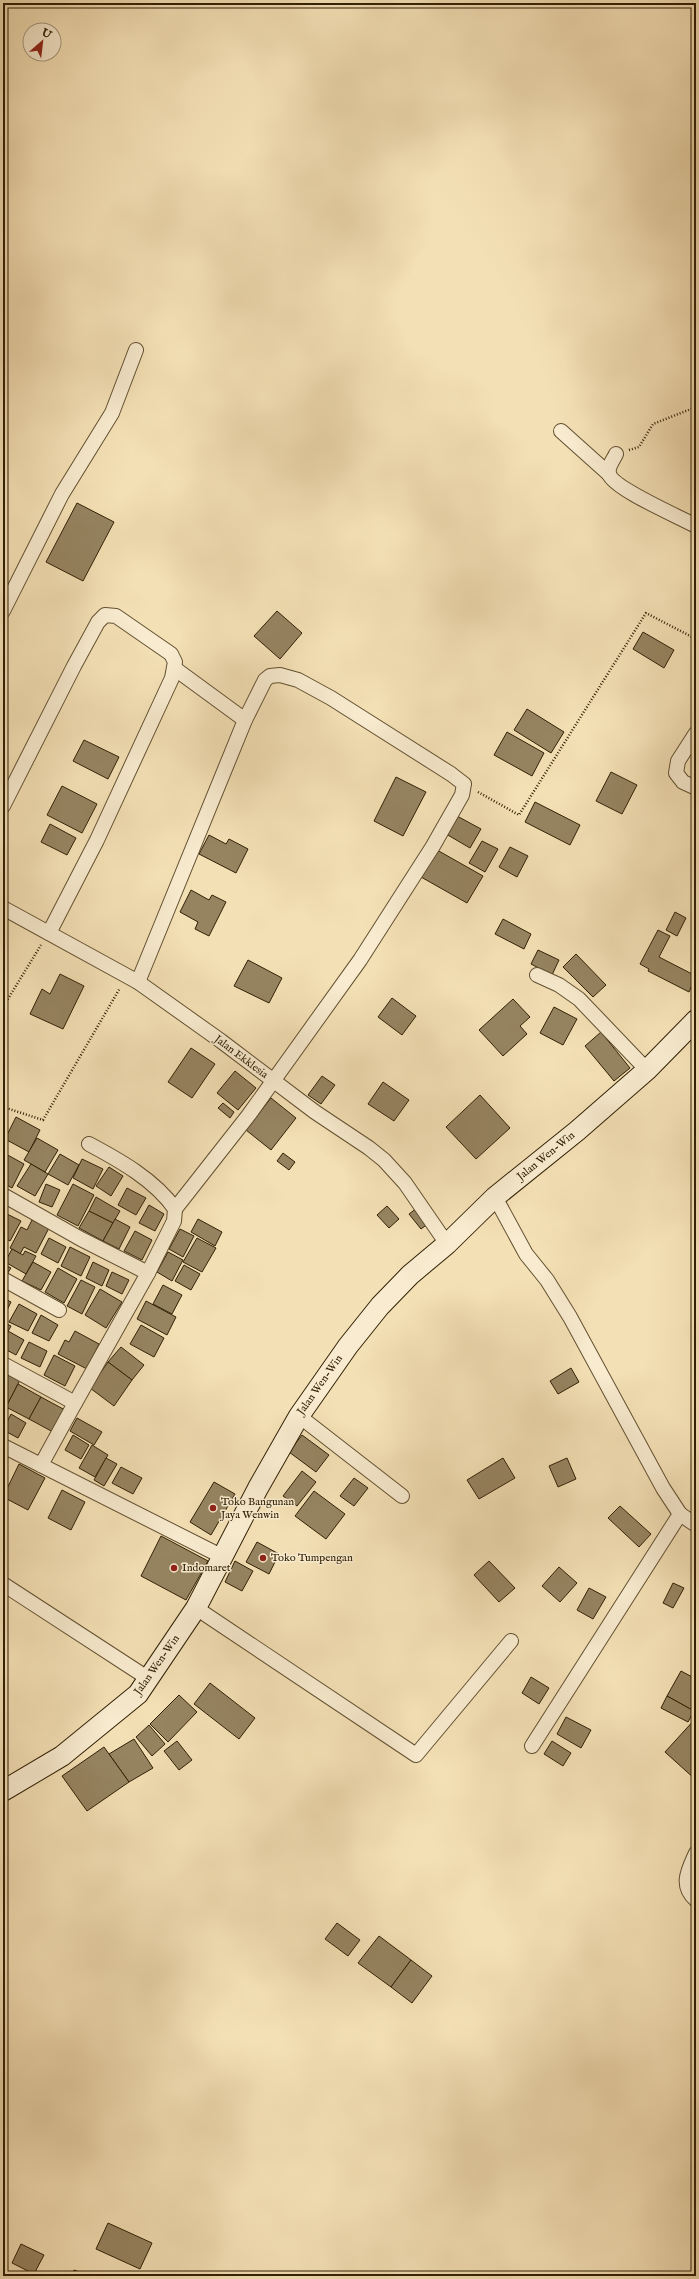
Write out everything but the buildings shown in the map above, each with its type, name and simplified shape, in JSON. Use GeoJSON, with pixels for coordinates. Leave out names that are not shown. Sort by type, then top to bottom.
{"type":"FeatureCollection","features":[{"type":"Feature","properties":{"kind":"street"},"geometry":{"type":"LineString","coordinates":[[3,611],[62,494],[112,413],[136,350]]}},
{"type":"Feature","properties":{"kind":"street"},"geometry":{"type":"LineString","coordinates":[[562,431],[609,474],[614,482],[633,494],[696,526]]}},
{"type":"Feature","properties":{"kind":"street"},"geometry":{"type":"LineString","coordinates":[[609,474],[609,469],[616,454]]}},
{"type":"Feature","properties":{"kind":"street"},"geometry":{"type":"LineString","coordinates":[[3,806],[77,660],[98,622],[105,615],[116,616],[171,654],[175,662],[174,668],[162,699],[97,840],[49,933]]}},
{"type":"Feature","properties":{"kind":"street"},"geometry":{"type":"LineString","coordinates":[[174,668],[245,720]]}},
{"type":"Feature","properties":{"kind":"street"},"geometry":{"type":"LineString","coordinates":[[41,1465],[148,1273],[174,1221],[175,1209],[248,1116],[360,960],[414,878],[462,795],[464,784],[451,774],[331,698],[298,680],[280,675],[270,676],[265,680],[245,720],[132,980]]}},
{"type":"Feature","properties":{"kind":"street"},"geometry":{"type":"LineString","coordinates":[[696,733],[678,761],[676,773],[683,782],[696,788]]}},
{"type":"Feature","properties":{"kind":"street","name":"Jalan Ekklesia"},"geometry":{"type":"LineString","coordinates":[[3,908],[132,980],[384,1160],[405,1183],[447,1244]]}},
{"type":"Feature","properties":{"kind":"street"},"geometry":{"type":"LineString","coordinates":[[537,975],[559,985],[579,999],[647,1070]]}},
{"type":"Feature","properties":{"kind":"street","name":"Jalan Wen-Win"},"geometry":{"type":"LineString","coordinates":[[3,1791],[62,1756],[138,1694],[196,1608],[258,1488],[299,1416],[348,1346],[380,1306],[410,1275],[447,1244],[495,1197],[577,1131],[647,1070],[696,1020]]}},
{"type":"Feature","properties":{"kind":"street"},"geometry":{"type":"LineString","coordinates":[[89,1144],[127,1166],[169,1200],[175,1209]]}},
{"type":"Feature","properties":{"kind":"street"},"geometry":{"type":"LineString","coordinates":[[3,1195],[148,1273]]}},
{"type":"Feature","properties":{"kind":"street"},"geometry":{"type":"LineString","coordinates":[[495,1197],[526,1254],[547,1280],[570,1317],[663,1488],[680,1514],[696,1525]]}},
{"type":"Feature","properties":{"kind":"street"},"geometry":{"type":"LineString","coordinates":[[3,1279],[59,1310]]}},
{"type":"Feature","properties":{"kind":"street"},"geometry":{"type":"LineString","coordinates":[[3,1364],[75,1403]]}},
{"type":"Feature","properties":{"kind":"street"},"geometry":{"type":"LineString","coordinates":[[299,1416],[402,1496]]}},
{"type":"Feature","properties":{"kind":"street"},"geometry":{"type":"LineString","coordinates":[[3,1446],[223,1557]]}},
{"type":"Feature","properties":{"kind":"street"},"geometry":{"type":"LineString","coordinates":[[532,1746],[680,1514]]}},
{"type":"Feature","properties":{"kind":"street"},"geometry":{"type":"LineString","coordinates":[[3,1584],[149,1679]]}},
{"type":"Feature","properties":{"kind":"street"},"geometry":{"type":"LineString","coordinates":[[196,1608],[274,1658],[416,1755],[511,1640]]}},
{"type":"Feature","properties":{"kind":"street"},"geometry":{"type":"LineString","coordinates":[[696,1852],[686,1880],[687,1888],[696,1900]]}},
{"type":"Feature","properties":{"kind":"path"},"geometry":{"type":"LineString","coordinates":[[616,454],[639,447],[653,424],[696,407]]}},
{"type":"Feature","properties":{"kind":"path"},"geometry":{"type":"LineString","coordinates":[[464,784],[519,815],[646,614],[696,639]]}},
{"type":"Feature","properties":{"kind":"path"},"geometry":{"type":"LineString","coordinates":[[3,1007],[49,933]]}},
{"type":"Feature","properties":{"kind":"path"},"geometry":{"type":"LineString","coordinates":[[3,1107],[43,1120],[132,980]]}},
{"type":"Feature","properties":{"kind":"place","name":"Toko Bangunan Jaya Wenwin"},"geometry":{"type":"Point","coordinates":[213,1508]}},
{"type":"Feature","properties":{"kind":"place","name":"Toko Tumpengan"},"geometry":{"type":"Point","coordinates":[263,1558]}},
{"type":"Feature","properties":{"kind":"place","name":"Indomaret"},"geometry":{"type":"Point","coordinates":[174,1568]}}]}
